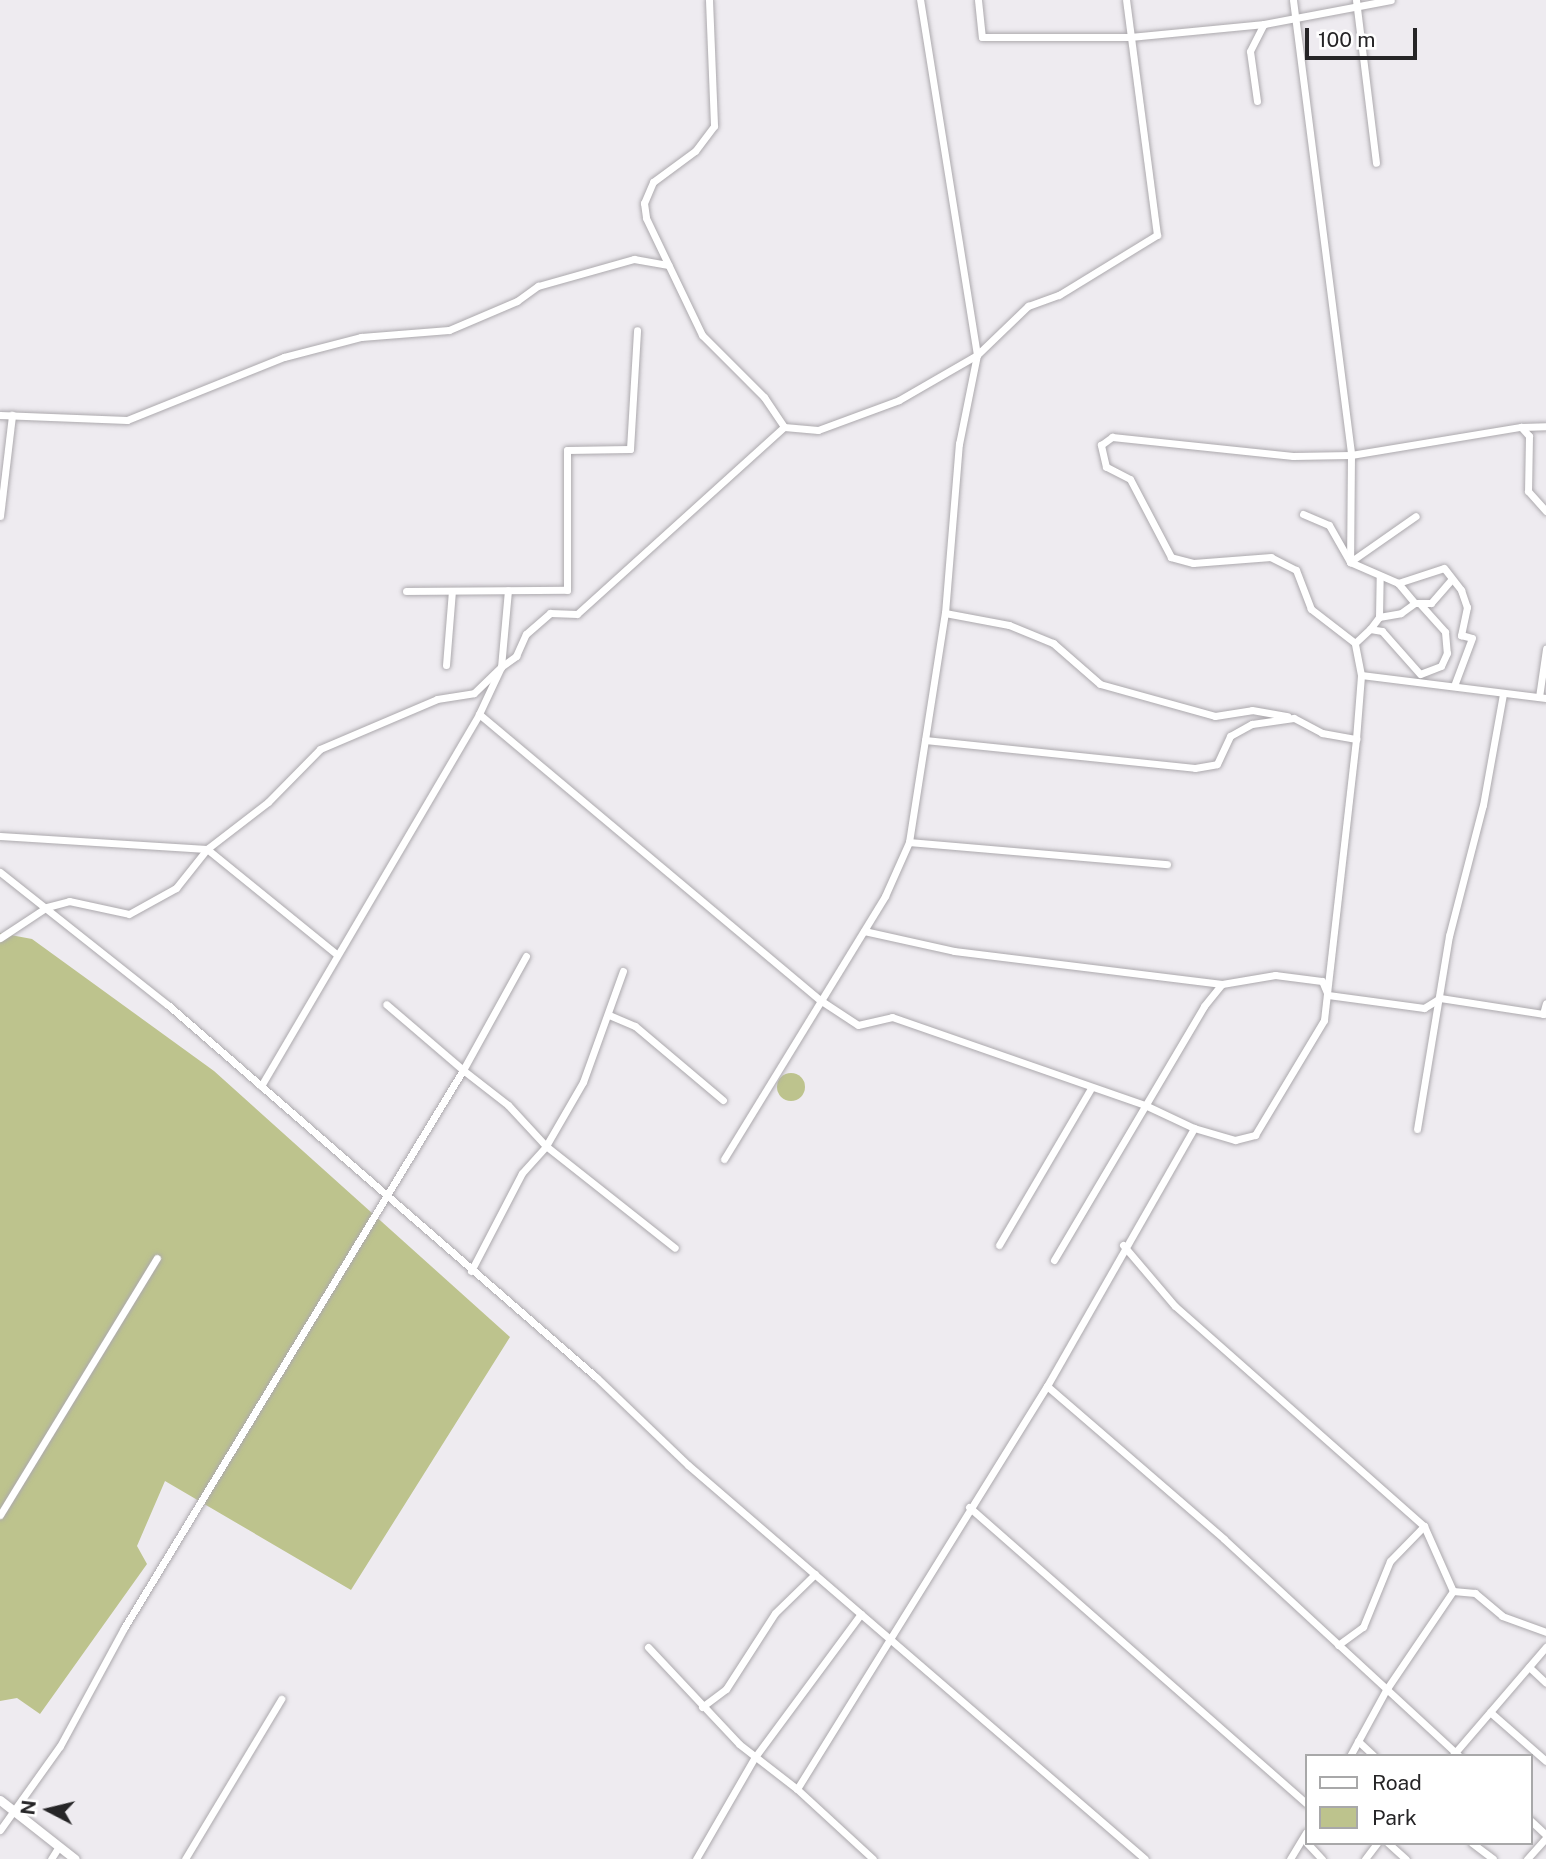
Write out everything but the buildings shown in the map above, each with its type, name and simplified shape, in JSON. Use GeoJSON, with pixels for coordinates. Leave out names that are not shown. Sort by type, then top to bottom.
{"type":"FeatureCollection","features":[{"type":"Feature","properties":{"kind":"street"},"geometry":{"type":"LineString","coordinates":[[709,0],[714,126],[695,151],[653,182],[644,202],[646,218],[702,335],[764,397],[783,427]]}},
{"type":"Feature","properties":{"kind":"street"},"geometry":{"type":"LineString","coordinates":[[724,1160],[864,931],[909,842],[945,613],[959,444],[977,355],[920,0]]}},
{"type":"Feature","properties":{"kind":"street"},"geometry":{"type":"LineString","coordinates":[[978,0],[982,37],[1130,37],[1264,24],[1297,19],[1356,3],[1391,0]]}},
{"type":"Feature","properties":{"kind":"street"},"geometry":{"type":"LineString","coordinates":[[0,937],[47,907],[69,901],[129,914],[176,888],[207,849],[268,802],[320,749],[437,699],[474,693],[487,674],[516,656],[526,634],[550,613],[577,614],[632,568],[783,427],[818,430],[855,420],[977,355],[1028,306],[1059,295],[1157,235],[1126,0]]}},
{"type":"Feature","properties":{"kind":"street"},"geometry":{"type":"LineString","coordinates":[[1293,0],[1351,455],[1350,562]]}},
{"type":"Feature","properties":{"kind":"street"},"geometry":{"type":"LineString","coordinates":[[1356,3],[1376,163]]}},
{"type":"Feature","properties":{"kind":"street"},"geometry":{"type":"LineString","coordinates":[[1257,101],[1250,51],[1264,24]]}},
{"type":"Feature","properties":{"kind":"street"},"geometry":{"type":"LineString","coordinates":[[0,415],[127,420],[284,357],[361,337],[449,330],[517,301],[538,286],[634,259],[668,265]]}},
{"type":"Feature","properties":{"kind":"street"},"geometry":{"type":"LineString","coordinates":[[406,591],[567,590],[567,450],[630,449],[638,330]]}},
{"type":"Feature","properties":{"kind":"street"},"geometry":{"type":"LineString","coordinates":[[0,516],[12,415]]}},
{"type":"Feature","properties":{"kind":"street"},"geometry":{"type":"LineString","coordinates":[[479,714],[820,1000],[858,1025],[892,1017],[1090,1090],[1147,1106],[1194,1128],[1235,1140],[1255,1135],[1268,1106],[1305,1057],[1324,1020],[1356,739],[1361,675],[1354,643],[1311,610],[1296,570],[1271,557],[1193,563],[1171,558],[1129,479],[1106,467],[1100,458],[1101,445],[1112,437],[1293,456],[1351,455],[1521,427],[1546,426]]}},
{"type":"Feature","properties":{"kind":"street"},"geometry":{"type":"LineString","coordinates":[[1521,427],[1529,436],[1528,491],[1546,511]]}},
{"type":"Feature","properties":{"kind":"street"},"geometry":{"type":"LineString","coordinates":[[1303,514],[1329,526],[1350,562],[1380,578],[1398,583],[1445,632],[1447,653],[1441,666],[1420,674]]}},
{"type":"Feature","properties":{"kind":"street"},"geometry":{"type":"LineString","coordinates":[[1350,562],[1416,516]]}},
{"type":"Feature","properties":{"kind":"street"},"geometry":{"type":"LineString","coordinates":[[1398,583],[1444,568],[1450,582],[1461,590],[1466,607],[1461,635],[1472,638],[1454,686]]}},
{"type":"Feature","properties":{"kind":"street"},"geometry":{"type":"LineString","coordinates":[[1354,643],[1379,617],[1380,578]]}},
{"type":"Feature","properties":{"kind":"street"},"geometry":{"type":"LineString","coordinates":[[1379,617],[1401,613],[1450,582]]}},
{"type":"Feature","properties":{"kind":"street"},"geometry":{"type":"LineString","coordinates":[[261,1086],[335,953],[479,714],[501,667],[508,590]]}},
{"type":"Feature","properties":{"kind":"street"},"geometry":{"type":"LineString","coordinates":[[446,666],[452,591]]}},
{"type":"Feature","properties":{"kind":"street"},"geometry":{"type":"LineString","coordinates":[[945,613],[1025,630],[1053,643],[1100,684],[1215,716],[1252,710],[1294,718],[1322,733],[1356,739]]}},
{"type":"Feature","properties":{"kind":"street"},"geometry":{"type":"LineString","coordinates":[[1370,629],[1382,631],[1420,674],[1423,684]]}},
{"type":"Feature","properties":{"kind":"street"},"geometry":{"type":"LineString","coordinates":[[1361,675],[1543,697],[1546,649]]}},
{"type":"Feature","properties":{"kind":"street"},"geometry":{"type":"LineString","coordinates":[[1418,1129],[1440,998],[1503,694]]}},
{"type":"Feature","properties":{"kind":"street"},"geometry":{"type":"LineString","coordinates":[[925,740],[1195,768],[1217,764],[1237,730],[1294,718]]}},
{"type":"Feature","properties":{"kind":"street"},"geometry":{"type":"LineString","coordinates":[[0,836],[207,849],[335,953]]}},
{"type":"Feature","properties":{"kind":"street"},"geometry":{"type":"LineString","coordinates":[[909,842],[1167,864]]}},
{"type":"Feature","properties":{"kind":"street"},"geometry":{"type":"LineString","coordinates":[[0,872],[47,907],[261,1086],[815,1574],[1145,1859]]}},
{"type":"Feature","properties":{"kind":"street"},"geometry":{"type":"LineString","coordinates":[[864,931],[928,947],[1222,984],[1275,975],[1322,981],[1328,995]]}},
{"type":"Feature","properties":{"kind":"street"},"geometry":{"type":"LineString","coordinates":[[0,1830],[60,1746],[124,1628],[388,1199],[526,956]]}},
{"type":"Feature","properties":{"kind":"street"},"geometry":{"type":"LineString","coordinates":[[471,1270],[522,1173],[546,1146],[583,1082],[623,971]]}},
{"type":"Feature","properties":{"kind":"street"},"geometry":{"type":"LineString","coordinates":[[1054,1260],[1222,984]]}},
{"type":"Feature","properties":{"kind":"street"},"geometry":{"type":"LineString","coordinates":[[1328,995],[1424,1008],[1440,998],[1543,1014],[1546,1003]]}},
{"type":"Feature","properties":{"kind":"street"},"geometry":{"type":"LineString","coordinates":[[386,1004],[508,1105],[546,1146],[675,1248]]}},
{"type":"Feature","properties":{"kind":"street"},"geometry":{"type":"LineString","coordinates":[[609,1015],[635,1026],[723,1100]]}},
{"type":"Feature","properties":{"kind":"street"},"geometry":{"type":"LineString","coordinates":[[999,1245],[1090,1090]]}},
{"type":"Feature","properties":{"kind":"street"},"geometry":{"type":"LineString","coordinates":[[797,1789],[892,1640],[969,1507],[1046,1386],[1123,1245],[1163,1188],[1194,1128]]}},
{"type":"Feature","properties":{"kind":"street"},"geometry":{"type":"LineString","coordinates":[[1123,1245],[1175,1306],[1424,1526],[1453,1591]]}},
{"type":"Feature","properties":{"kind":"street"},"geometry":{"type":"LineString","coordinates":[[0,1515],[156,1258]]}},
{"type":"Feature","properties":{"kind":"street"},"geometry":{"type":"LineString","coordinates":[[1046,1386],[1338,1645],[1455,1754]]}},
{"type":"Feature","properties":{"kind":"street"},"geometry":{"type":"LineString","coordinates":[[969,1507],[1304,1801]]}},
{"type":"Feature","properties":{"kind":"street"},"geometry":{"type":"LineString","coordinates":[[1338,1645],[1363,1627],[1390,1561],[1424,1526]]}},
{"type":"Feature","properties":{"kind":"street"},"geometry":{"type":"LineString","coordinates":[[702,1707],[726,1689],[775,1613],[815,1574]]}},
{"type":"Feature","properties":{"kind":"street"},"geometry":{"type":"LineString","coordinates":[[1453,1591],[1475,1593],[1502,1616],[1546,1632]]}},
{"type":"Feature","properties":{"kind":"street"},"geometry":{"type":"LineString","coordinates":[[1351,1754],[1386,1689],[1453,1591]]}},
{"type":"Feature","properties":{"kind":"street"},"geometry":{"type":"LineString","coordinates":[[696,1859],[755,1756],[861,1614]]}},
{"type":"Feature","properties":{"kind":"street"},"geometry":{"type":"LineString","coordinates":[[648,1647],[702,1707],[873,1859]]}},
{"type":"Feature","properties":{"kind":"street"},"geometry":{"type":"LineString","coordinates":[[1457,1754],[1546,1647]]}},
{"type":"Feature","properties":{"kind":"street"},"geometry":{"type":"LineString","coordinates":[[1529,1667],[1546,1683]]}},
{"type":"Feature","properties":{"kind":"street"},"geometry":{"type":"LineString","coordinates":[[185,1859],[281,1699]]}},
{"type":"Feature","properties":{"kind":"street"},"geometry":{"type":"LineString","coordinates":[[1490,1712],[1546,1761]]}},
{"type":"Feature","properties":{"kind":"street"},"geometry":{"type":"LineString","coordinates":[[1359,1741],[1372,1754]]}},
{"type":"Feature","properties":{"kind":"street"},"geometry":{"type":"LineString","coordinates":[[0,1800],[75,1859]]}},
{"type":"Feature","properties":{"kind":"street"},"geometry":{"type":"LineString","coordinates":[[1527,1859],[1546,1837],[1532,1822]]}},
{"type":"Feature","properties":{"kind":"street"},"geometry":{"type":"LineString","coordinates":[[1290,1859],[1304,1840]]}},
{"type":"Feature","properties":{"kind":"street"},"geometry":{"type":"LineString","coordinates":[[1310,1845],[1322,1859]]}},
{"type":"Feature","properties":{"kind":"street"},"geometry":{"type":"LineString","coordinates":[[1390,1845],[1406,1859]]}},
{"type":"Feature","properties":{"kind":"street"},"geometry":{"type":"LineString","coordinates":[[1475,1845],[1493,1859]]}},
{"type":"Feature","properties":{"kind":"street"},"geometry":{"type":"LineString","coordinates":[[51,1859],[59,1846]]}},
{"type":"Feature","properties":{"kind":"green space"},"geometry":{"type":"Polygon","coordinates":[[[0,933],[32,939],[214,1071],[510,1337],[351,1590],[165,1481],[137,1546],[147,1564],[40,1714],[17,1698],[0,1701],[0,933]]]}},
{"type":"Feature","properties":{"kind":"green space"},"geometry":{"type":"Polygon","coordinates":[[[791,1073],[801,1077],[805,1087],[801,1097],[791,1101],[781,1097],[777,1087],[781,1077],[791,1073]]]}}]}
